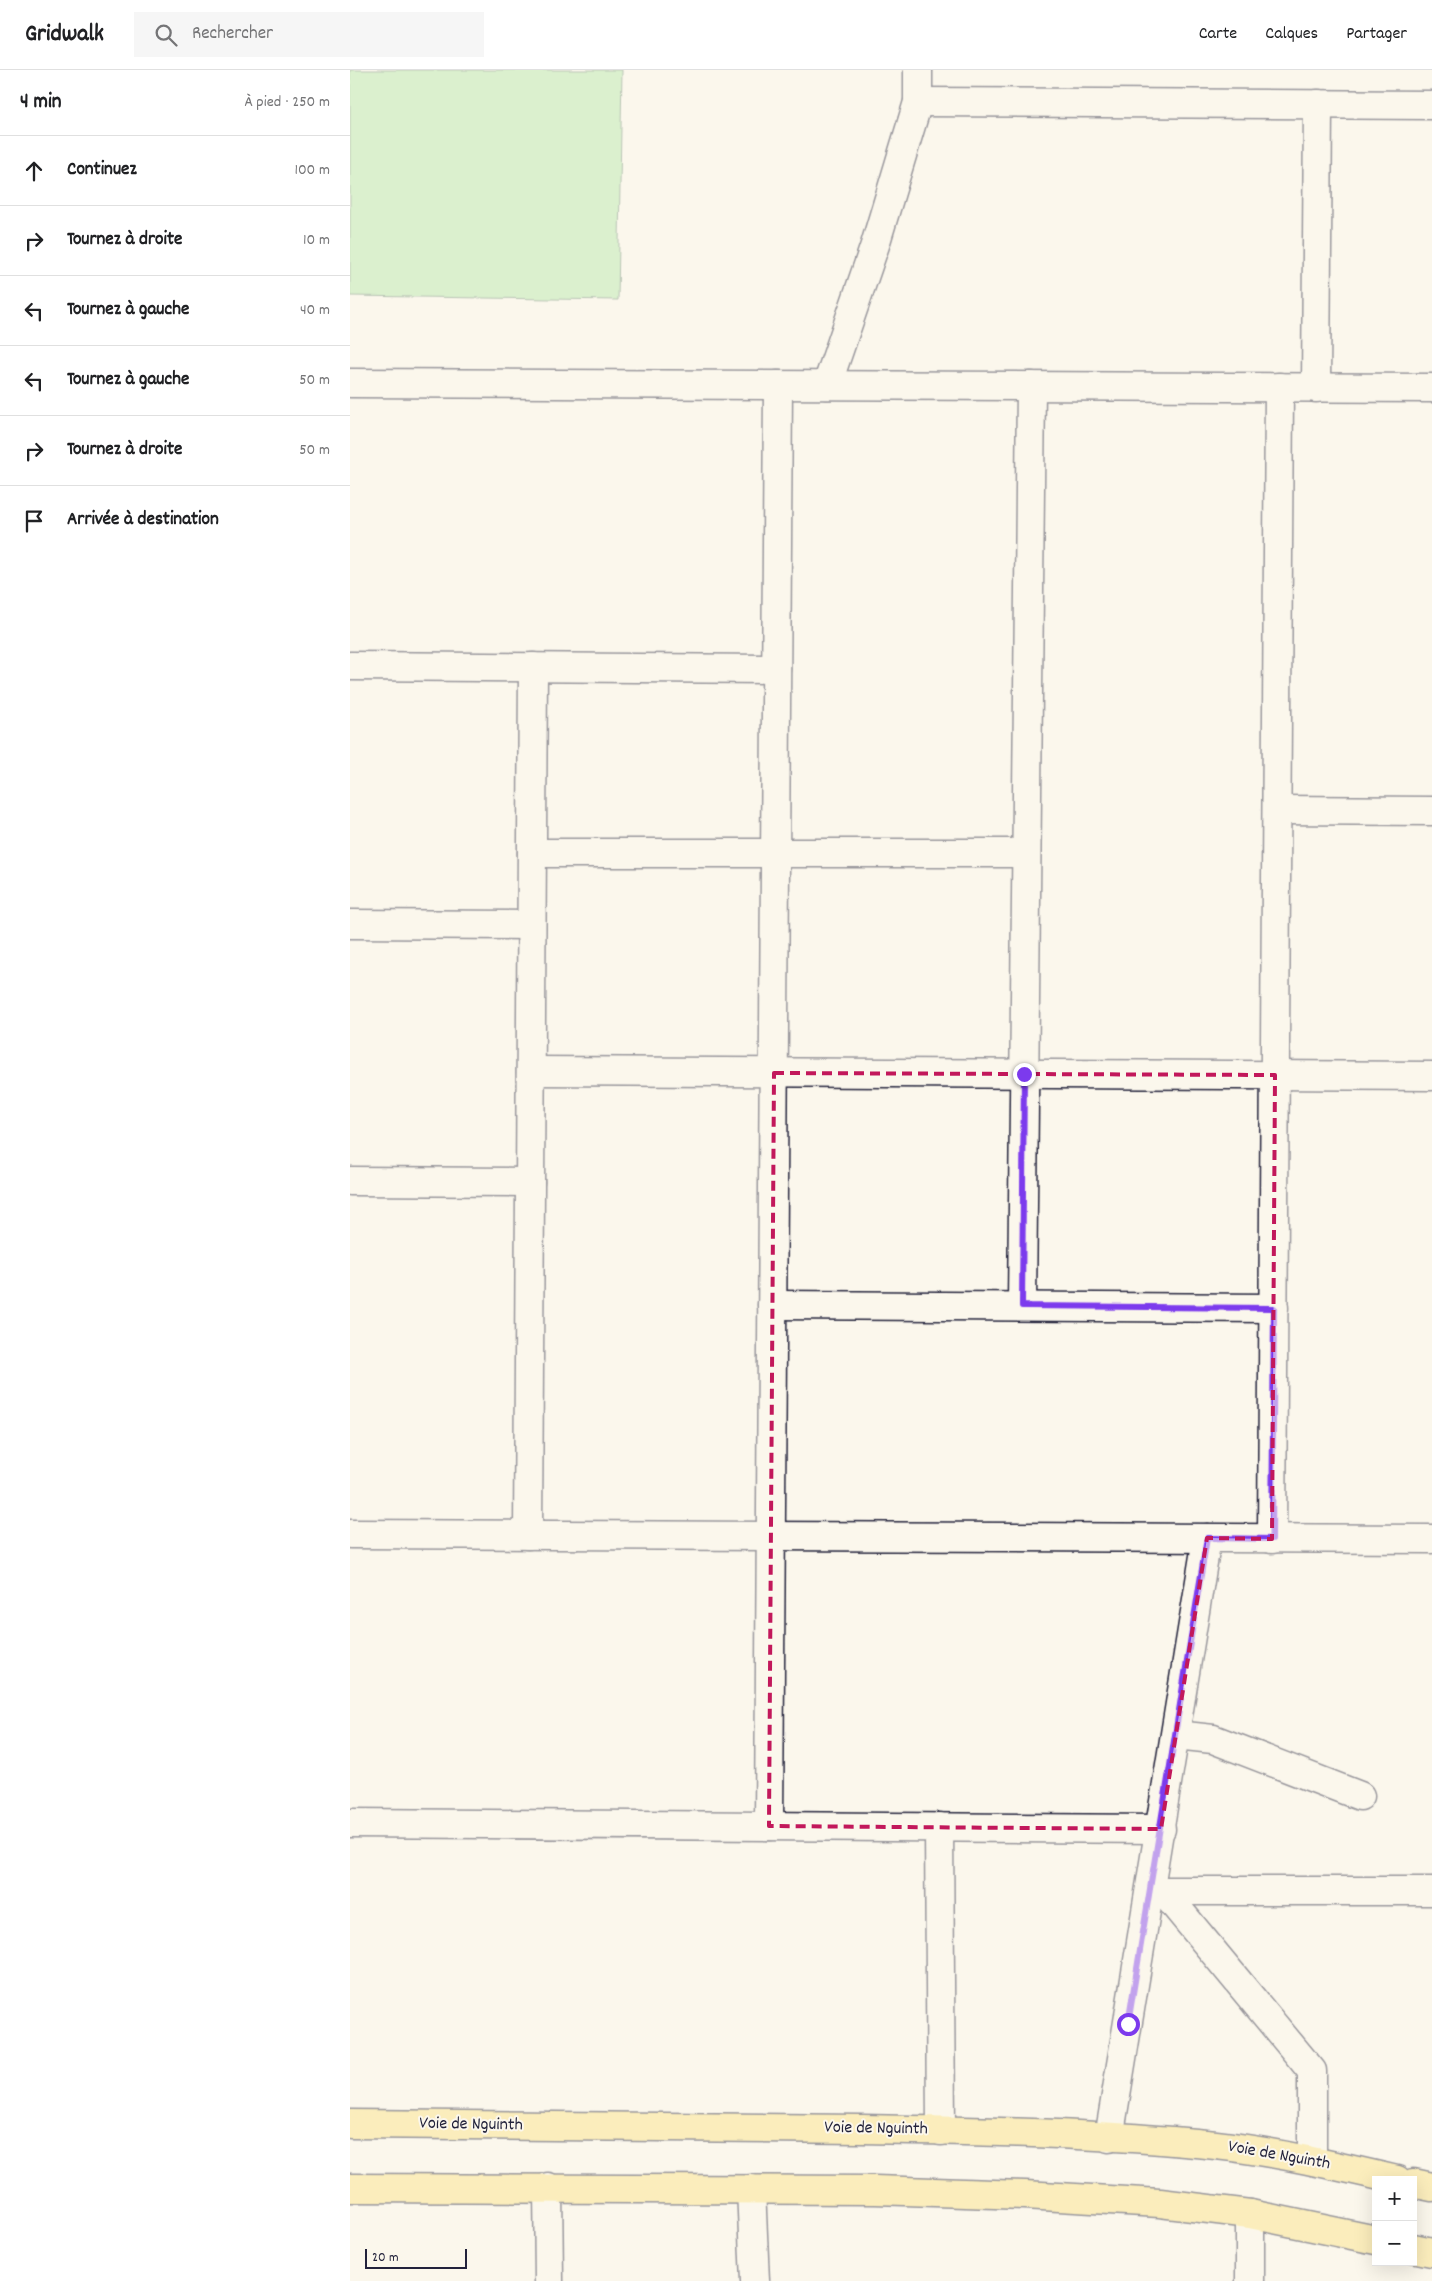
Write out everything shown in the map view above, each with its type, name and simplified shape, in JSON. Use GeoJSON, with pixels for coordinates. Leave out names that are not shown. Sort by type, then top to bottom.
{"type":"FeatureCollection","features":[{"type":"Feature","properties":{"kind":"highway","name":"Voie de Nguinth"},"geometry":{"type":"LineString","coordinates":[[350,2124],[941,2131],[1109,2138],[1216,2145],[1312,2160],[1381,2176]]}},
{"type":"Feature","properties":{"kind":"highway"},"geometry":{"type":"LineString","coordinates":[[1417,2184],[1432,2187]]}},
{"type":"Feature","properties":{"kind":"highway"},"geometry":{"type":"LineString","coordinates":[[350,2188],[548,2187],[874,2190],[1025,2195],[1160,2203],[1250,2214],[1372,2239]]}},
{"type":"Feature","properties":{"kind":"highway"},"geometry":{"type":"LineString","coordinates":[[1417,2249],[1432,2252]]}},
{"type":"Feature","properties":{"kind":"street"},"geometry":{"type":"LineString","coordinates":[[827,385],[875,245],[918,102],[918,70]]}},
{"type":"Feature","properties":{"kind":"street"},"geometry":{"type":"LineString","coordinates":[[918,102],[1432,104]]}},
{"type":"Feature","properties":{"kind":"street"},"geometry":{"type":"LineString","coordinates":[[1316,388],[1318,104]]}},
{"type":"Feature","properties":{"kind":"street"},"geometry":{"type":"LineString","coordinates":[[350,383],[1432,388]]}},
{"type":"Feature","properties":{"kind":"street"},"geometry":{"type":"LineString","coordinates":[[769,1826],[778,385]]}},
{"type":"Feature","properties":{"kind":"street"},"geometry":{"type":"LineString","coordinates":[[1022,1306],[1031,386]]}},
{"type":"Feature","properties":{"kind":"street"},"geometry":{"type":"LineString","coordinates":[[1272,1539],[1279,387]]}},
{"type":"Feature","properties":{"kind":"street"},"geometry":{"type":"LineString","coordinates":[[350,666],[776,668]]}},
{"type":"Feature","properties":{"kind":"street"},"geometry":{"type":"LineString","coordinates":[[528,1535],[533,667]]}},
{"type":"Feature","properties":{"kind":"street"},"geometry":{"type":"LineString","coordinates":[[1277,810],[1432,811]]}},
{"type":"Feature","properties":{"kind":"street"},"geometry":{"type":"LineString","coordinates":[[532,853],[1026,852]]}},
{"type":"Feature","properties":{"kind":"street"},"geometry":{"type":"LineString","coordinates":[[350,924],[532,925]]}},
{"type":"Feature","properties":{"kind":"street"},"geometry":{"type":"LineString","coordinates":[[531,1071],[1432,1076]]}},
{"type":"Feature","properties":{"kind":"street"},"geometry":{"type":"LineString","coordinates":[[350,1181],[530,1182]]}},
{"type":"Feature","properties":{"kind":"street"},"geometry":{"type":"LineString","coordinates":[[772,1305],[1274,1308]]}},
{"type":"Feature","properties":{"kind":"street"},"geometry":{"type":"LineString","coordinates":[[350,1534],[1432,1539]]}},
{"type":"Feature","properties":{"kind":"street"},"geometry":{"type":"LineString","coordinates":[[1109,2138],[1156,1891],[1161,1829],[1207,1538]]}},
{"type":"Feature","properties":{"kind":"street"},"geometry":{"type":"LineString","coordinates":[[1176,1735],[1213,1738],[1360,1796]]}},
{"type":"Feature","properties":{"kind":"street"},"geometry":{"type":"LineString","coordinates":[[350,1823],[1161,1829]]}},
{"type":"Feature","properties":{"kind":"street"},"geometry":{"type":"LineString","coordinates":[[939,1827],[941,2131]]}},
{"type":"Feature","properties":{"kind":"street"},"geometry":{"type":"LineString","coordinates":[[1156,1891],[1432,1892]]}},
{"type":"Feature","properties":{"kind":"street"},"geometry":{"type":"LineString","coordinates":[[1156,1891],[1312,2071],[1312,2160]]}},
{"type":"Feature","properties":{"kind":"street"},"geometry":{"type":"LineString","coordinates":[[548,2187],[549,2281]]}},
{"type":"Feature","properties":{"kind":"street"},"geometry":{"type":"LineString","coordinates":[[751,2189],[756,2281]]}},
{"type":"Feature","properties":{"kind":"street"},"geometry":{"type":"LineString","coordinates":[[1250,2214],[1250,2281]]}},
{"type":"Feature","properties":{"kind":"highlighted area"},"geometry":{"type":"Polygon","coordinates":[[[774,1073],[1275,1075],[1272,1539],[1207,1538],[1161,1829],[769,1826],[774,1073]]]}},
{"type":"Feature","properties":{"kind":"green space"},"geometry":{"type":"Polygon","coordinates":[[[350,70],[622,70],[618,300],[350,296],[350,70]]]}},
{"type":"Feature","properties":{"kind":"route"},"geometry":{"type":"LineString","coordinates":[[1024,1074],[1022,1306],[1274,1308],[1272,1539],[1207,1538],[1128,2024]]}}]}
